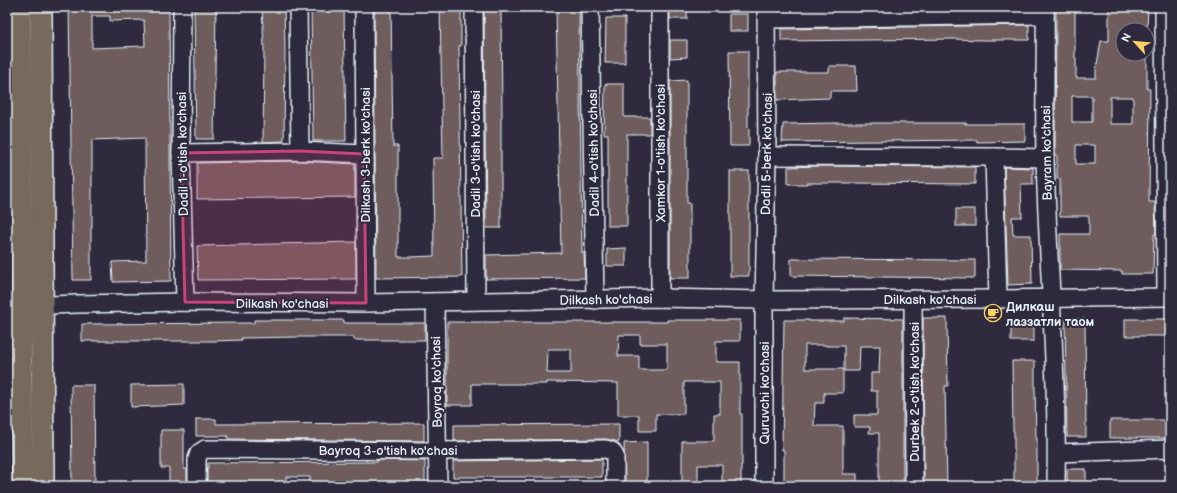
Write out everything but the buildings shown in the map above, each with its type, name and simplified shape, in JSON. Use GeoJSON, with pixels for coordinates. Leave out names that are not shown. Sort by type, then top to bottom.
{"type":"FeatureCollection","features":[{"type":"Feature","properties":{"kind":"main road"},"geometry":{"type":"LineString","coordinates":[[20,7],[24,310],[43,486]]}},
{"type":"Feature","properties":{"kind":"main road"},"geometry":{"type":"LineString","coordinates":[[23,486],[21,368],[41,7]]}},
{"type":"Feature","properties":{"kind":"street","name":"Dadil 1-o'tish ko'chasi"},"geometry":{"type":"LineString","coordinates":[[182,7],[181,153],[185,302]]}},
{"type":"Feature","properties":{"kind":"street"},"geometry":{"type":"LineString","coordinates":[[298,7],[300,151]]}},
{"type":"Feature","properties":{"kind":"street","name":"Dilkash 3-berk ko'chasi"},"geometry":{"type":"LineString","coordinates":[[364,7],[366,303]]}},
{"type":"Feature","properties":{"kind":"street","name":"Dadil 3-o'tish ko'chasi"},"geometry":{"type":"LineString","coordinates":[[474,7],[476,300]]}},
{"type":"Feature","properties":{"kind":"street","name":"Dadil 4-o'tish ko'chasi"},"geometry":{"type":"LineString","coordinates":[[590,7],[596,300]]}},
{"type":"Feature","properties":{"kind":"street","name":"Xamkor 1-o'tish ko'chasi"},"geometry":{"type":"LineString","coordinates":[[660,7],[660,298]]}},
{"type":"Feature","properties":{"kind":"street"},"geometry":{"type":"LineString","coordinates":[[1164,7],[1168,296]]}},
{"type":"Feature","properties":{"kind":"street"},"geometry":{"type":"LineString","coordinates":[[767,13],[1045,11]]}},
{"type":"Feature","properties":{"kind":"street","name":"Bayram ko'chasi"},"geometry":{"type":"LineString","coordinates":[[1045,11],[1045,158],[1052,298],[1057,453],[1056,486]]}},
{"type":"Feature","properties":{"kind":"street","name":"Dadil 5-berk ko'chasi"},"geometry":{"type":"LineString","coordinates":[[764,300],[767,156],[767,13]]}},
{"type":"Feature","properties":{"kind":"street"},"geometry":{"type":"LineString","coordinates":[[181,153],[300,151],[364,154]]}},
{"type":"Feature","properties":{"kind":"street"},"geometry":{"type":"LineString","coordinates":[[767,156],[1045,158]]}},
{"type":"Feature","properties":{"kind":"street"},"geometry":{"type":"LineString","coordinates":[[994,157],[998,299]]}},
{"type":"Feature","properties":{"kind":"street","name":"Dilkash ko'chasi"},"geometry":{"type":"LineString","coordinates":[[24,310],[185,302],[366,303],[660,298],[764,300],[998,299],[1168,296]]}},
{"type":"Feature","properties":{"kind":"street","name":"Durbek 2-o'tish ko'chasi"},"geometry":{"type":"LineString","coordinates":[[913,299],[914,486]]}},
{"type":"Feature","properties":{"kind":"street","name":"Quruvchi ko'chasi"},"geometry":{"type":"LineString","coordinates":[[764,300],[764,486]]}},
{"type":"Feature","properties":{"kind":"street","name":"Boyroq ko'chasi"},"geometry":{"type":"LineString","coordinates":[[435,302],[438,486]]}},
{"type":"Feature","properties":{"kind":"street"},"geometry":{"type":"LineString","coordinates":[[7,384],[21,368]]}},
{"type":"Feature","properties":{"kind":"street","name":"Bayroq 3-o'tish ko'chasi"},"geometry":{"type":"LineString","coordinates":[[197,486],[197,459],[199,453],[205,449],[438,451],[606,449],[612,451],[615,456],[615,486]]}},
{"type":"Feature","properties":{"kind":"street"},"geometry":{"type":"LineString","coordinates":[[1057,453],[1170,450]]}},
{"type":"Feature","properties":{"kind":"highlighted area"},"geometry":{"type":"Polygon","coordinates":[[[300,151],[364,154],[366,303],[185,302],[181,153],[300,151]]]}},
{"type":"Feature","properties":{"kind":"place","name":"Дилкаш лаззатли таом"},"geometry":{"type":"Point","coordinates":[993,313]}}]}
